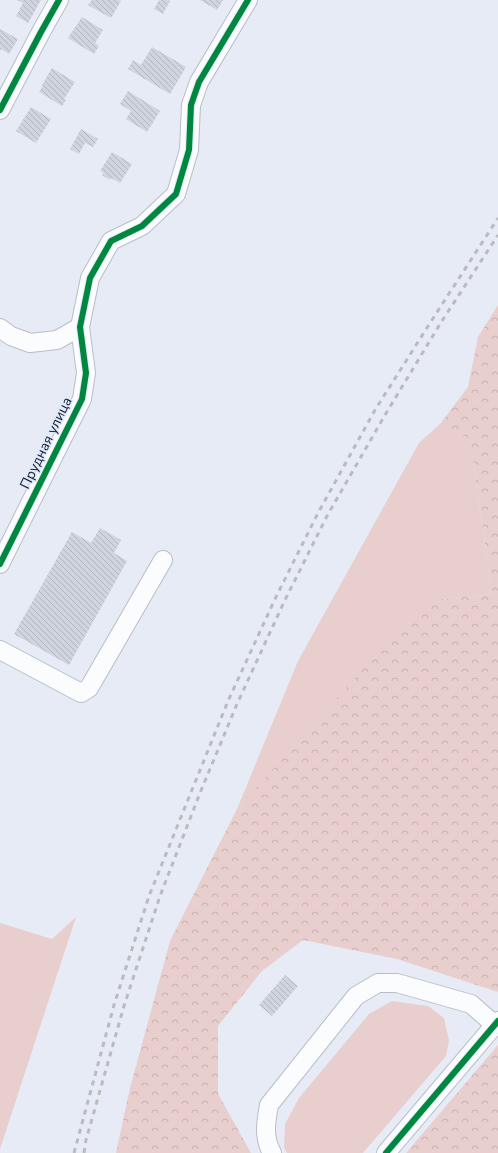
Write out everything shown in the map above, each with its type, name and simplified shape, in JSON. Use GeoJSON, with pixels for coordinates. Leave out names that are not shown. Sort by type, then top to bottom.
{"type":"FeatureCollection","features":[{"type":"Feature","properties":{"kind":"street"},"geometry":{"type":"LineString","coordinates":[[0,110],[41,32],[60,0]]}},
{"type":"Feature","properties":{"kind":"street","name":"Прудная улица"},"geometry":{"type":"LineString","coordinates":[[0,564],[82,399],[86,373],[80,327],[90,278],[111,241],[142,226],[176,194],[189,150],[191,105],[200,82],[248,0]]}},
{"type":"Feature","properties":{"kind":"street"},"geometry":{"type":"LineString","coordinates":[[0,328],[11,336],[30,343],[57,340],[80,327]]}},
{"type":"Feature","properties":{"kind":"street"},"geometry":{"type":"LineString","coordinates":[[0,650],[81,693],[89,688],[163,560]]}},
{"type":"Feature","properties":{"kind":"street"},"geometry":{"type":"LineString","coordinates":[[272,1153],[267,1145],[266,1124],[269,1105],[356,996],[378,984],[397,983],[471,1004],[496,1023],[386,1153]]}},
{"type":"Feature","properties":{"kind":"green space"},"geometry":{"type":"Polygon","coordinates":[[[498,305],[498,992],[397,959],[303,940],[262,971],[218,1026],[218,1094],[251,1153],[116,1153],[130,1088],[170,941],[237,809],[382,648],[441,599],[492,594],[470,439],[440,424],[468,387],[478,337],[498,305]]]}},
{"type":"Feature","properties":{"kind":"green space"},"geometry":{"type":"Polygon","coordinates":[[[440,424],[470,438],[492,594],[441,599],[237,809],[298,661],[419,443],[440,424]]]}},
{"type":"Feature","properties":{"kind":"green space"},"geometry":{"type":"Polygon","coordinates":[[[76,917],[0,1149],[0,923],[52,939],[76,917]]]}},
{"type":"Feature","properties":{"kind":"green space"},"geometry":{"type":"Polygon","coordinates":[[[392,1001],[428,1006],[444,1018],[449,1040],[446,1056],[363,1153],[287,1153],[284,1148],[285,1124],[299,1098],[369,1014],[392,1001]]]}},
{"type":"Feature","properties":{"kind":"green space"},"geometry":{"type":"Polygon","coordinates":[[[498,1045],[498,1153],[406,1153],[498,1045]]]}},
{"type":"Feature","properties":{"kind":"building"},"geometry":{"type":"Polygon","coordinates":[[[17,0],[41,0],[28,23],[16,16],[23,3],[17,0]]]}},
{"type":"Feature","properties":{"kind":"building"},"geometry":{"type":"Polygon","coordinates":[[[92,0],[121,1],[111,18],[88,5],[92,0]]]}},
{"type":"Feature","properties":{"kind":"building"},"geometry":{"type":"Polygon","coordinates":[[[159,0],[170,1],[163,14],[154,9],[159,0]]]}},
{"type":"Feature","properties":{"kind":"building"},"geometry":{"type":"Polygon","coordinates":[[[200,0],[223,0],[217,10],[200,0]]]}},
{"type":"Feature","properties":{"kind":"building"},"geometry":{"type":"Polygon","coordinates":[[[82,17],[103,30],[95,43],[99,46],[94,54],[68,38],[82,17]]]}},
{"type":"Feature","properties":{"kind":"building"},"geometry":{"type":"Polygon","coordinates":[[[0,29],[18,39],[9,54],[1,49],[0,51],[0,29]]]}},
{"type":"Feature","properties":{"kind":"building"},"geometry":{"type":"Polygon","coordinates":[[[152,47],[186,67],[170,94],[128,69],[133,60],[141,65],[152,47]]]}},
{"type":"Feature","properties":{"kind":"building"},"geometry":{"type":"Polygon","coordinates":[[[52,68],[75,82],[64,99],[66,100],[62,106],[39,92],[52,68]]]}},
{"type":"Feature","properties":{"kind":"building"},"geometry":{"type":"Polygon","coordinates":[[[128,91],[160,111],[147,132],[126,119],[131,111],[120,104],[128,91]]]}},
{"type":"Feature","properties":{"kind":"building"},"geometry":{"type":"Polygon","coordinates":[[[31,107],[51,119],[36,143],[16,131],[31,107]]]}},
{"type":"Feature","properties":{"kind":"building"},"geometry":{"type":"Polygon","coordinates":[[[81,129],[98,139],[93,147],[85,143],[79,154],[70,149],[81,129]]]}},
{"type":"Feature","properties":{"kind":"building"},"geometry":{"type":"Polygon","coordinates":[[[112,152],[132,164],[120,183],[111,178],[110,180],[102,175],[104,173],[100,171],[112,152]]]}},
{"type":"Feature","properties":{"kind":"building"},"geometry":{"type":"Polygon","coordinates":[[[100,528],[121,540],[114,553],[127,561],[69,665],[14,634],[72,532],[91,543],[100,528]]]}},
{"type":"Feature","properties":{"kind":"building"},"geometry":{"type":"Polygon","coordinates":[[[285,975],[298,986],[272,1016],[259,1005],[285,975]]]}},
{"type":"Feature","properties":{"kind":"railway"},"geometry":{"type":"LineString","coordinates":[[74,1153],[114,1005],[149,896],[228,701],[275,599],[318,513],[375,410],[498,218]]}},
{"type":"Feature","properties":{"kind":"railway"},"geometry":{"type":"LineString","coordinates":[[84,1153],[86,1140],[124,1006],[160,896],[200,793],[237,704],[284,602],[327,516],[385,415],[440,324],[498,235]]}},
{"type":"Feature","properties":{"kind":"cycle path"},"geometry":{"type":"LineString","coordinates":[[0,110],[59,0]]}},
{"type":"Feature","properties":{"kind":"cycle path"},"geometry":{"type":"LineString","coordinates":[[0,564],[82,399],[86,373],[80,327],[90,278],[111,241],[142,226],[176,194],[189,150],[191,105],[199,82],[248,0]]}},
{"type":"Feature","properties":{"kind":"cycle path"},"geometry":{"type":"LineString","coordinates":[[386,1153],[498,1021]]}}]}
